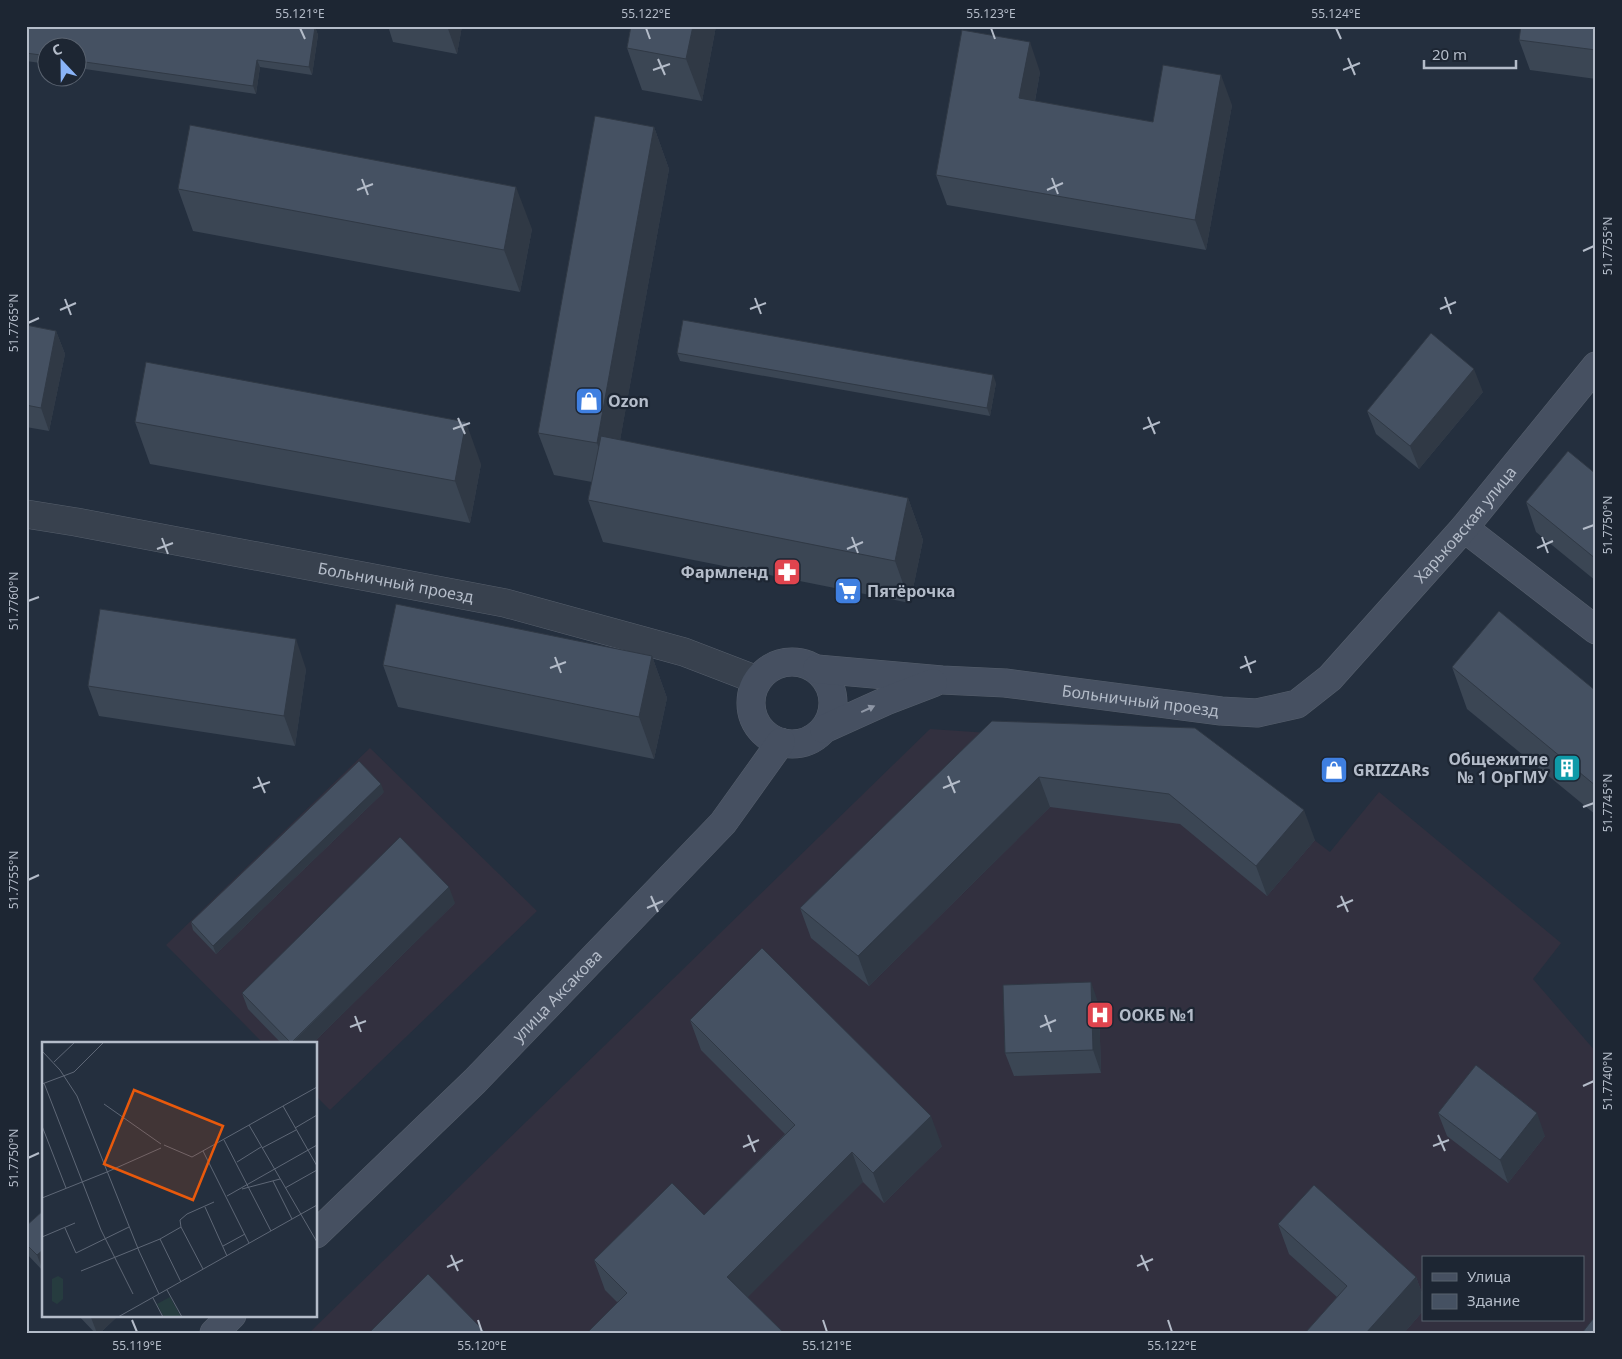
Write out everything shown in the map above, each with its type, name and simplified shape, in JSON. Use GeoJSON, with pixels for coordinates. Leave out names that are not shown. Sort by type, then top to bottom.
{"type":"FeatureCollection","features":[{"type":"Feature","properties":{"kind":"street","name":"Харьковская улица"},"geometry":{"type":"LineString","coordinates":[[1330,678],[1464,528],[1596,366]]}},
{"type":"Feature","properties":{"kind":"street","name":"Больничный проезд"},"geometry":{"type":"LineString","coordinates":[[26,514],[505,603],[684,652],[757,680]]}},
{"type":"Feature","properties":{"kind":"street"},"geometry":{"type":"LineString","coordinates":[[1464,528],[1596,630]]}},
{"type":"Feature","properties":{"kind":"street"},"geometry":{"type":"LineString","coordinates":[[791,661],[816,669],[829,684],[832,693],[832,712],[824,729],[812,739],[797,743],[781,742],[770,737],[760,728],[754,718],[751,705],[752,692],[757,680],[766,671],[778,664],[791,661]]}},
{"type":"Feature","properties":{"kind":"street","name":"Больничный проезд"},"geometry":{"type":"LineString","coordinates":[[816,669],[942,680],[1005,683],[1221,711],[1257,713],[1297,704],[1330,678]]}},
{"type":"Feature","properties":{"kind":"street","name":"Больничный проезд"},"geometry":{"type":"LineString","coordinates":[[824,729],[886,701],[942,680]]}},
{"type":"Feature","properties":{"kind":"street","name":"улица Аксакова"},"geometry":{"type":"LineString","coordinates":[[318,1232],[475,1082],[723,823],[781,742]]}},
{"type":"Feature","properties":{"kind":"street"},"geometry":{"type":"LineString","coordinates":[[214,1333],[231,1316]]}},
{"type":"Feature","properties":{"kind":"shaded area","name":"ООКБ №1"},"geometry":{"type":"Polygon","coordinates":[[[930,729],[1004,734],[1206,758],[1330,852],[1379,792],[1561,943],[1533,979],[1596,1052],[1596,1333],[309,1333],[930,729]]]}},
{"type":"Feature","properties":{"kind":"shaded area"},"geometry":{"type":"Polygon","coordinates":[[[370,748],[537,911],[330,1110],[318,1098],[318,1042],[262,1042],[166,945],[370,748]]]}},
{"type":"Feature","properties":{"kind":"building"},"geometry":{"type":"Polygon","coordinates":[[[26,26],[315,27],[309,67],[257,60],[253,86],[88,62],[88,38],[38,38],[38,55],[26,53],[26,26]]]}},
{"type":"Feature","properties":{"kind":"building"},"geometry":{"type":"Polygon","coordinates":[[[631,26],[693,26],[686,59],[627,48],[631,26]]]}},
{"type":"Feature","properties":{"kind":"building"},"geometry":{"type":"Polygon","coordinates":[[[1521,26],[1596,26],[1596,50],[1519,40],[1521,26]]]}},
{"type":"Feature","properties":{"kind":"building"},"geometry":{"type":"Polygon","coordinates":[[[962,30],[1030,42],[1019,98],[1153,122],[1163,65],[1221,75],[1195,220],[936,175],[962,30]]]}},
{"type":"Feature","properties":{"kind":"building"},"geometry":{"type":"Polygon","coordinates":[[[595,116],[654,127],[597,443],[538,433],[595,116]]]}},
{"type":"Feature","properties":{"kind":"building"},"geometry":{"type":"Polygon","coordinates":[[[190,125],[516,187],[504,250],[178,189],[190,125]]]}},
{"type":"Feature","properties":{"kind":"building"},"geometry":{"type":"Polygon","coordinates":[[[683,320],[993,375],[987,408],[677,353],[683,320]]]}},
{"type":"Feature","properties":{"kind":"building"},"geometry":{"type":"Polygon","coordinates":[[[26,325],[56,331],[41,408],[26,405],[26,325]]]}},
{"type":"Feature","properties":{"kind":"building"},"geometry":{"type":"Polygon","coordinates":[[[1431,333],[1474,369],[1410,446],[1367,411],[1431,333]]]}},
{"type":"Feature","properties":{"kind":"building"},"geometry":{"type":"Polygon","coordinates":[[[146,362],[466,422],[455,481],[135,422],[146,362]]]}},
{"type":"Feature","properties":{"kind":"building"},"geometry":{"type":"Polygon","coordinates":[[[601,436],[908,498],[895,561],[588,500],[601,436]]]}},
{"type":"Feature","properties":{"kind":"building"},"geometry":{"type":"Polygon","coordinates":[[[1568,451],[1596,474],[1596,559],[1526,502],[1568,451]]]}},
{"type":"Feature","properties":{"kind":"building"},"geometry":{"type":"Polygon","coordinates":[[[396,604],[652,656],[639,717],[383,665],[396,604]]]}},
{"type":"Feature","properties":{"kind":"building"},"geometry":{"type":"Polygon","coordinates":[[[100,609],[296,639],[284,716],[88,686],[100,609]]]}},
{"type":"Feature","properties":{"kind":"building"},"geometry":{"type":"Polygon","coordinates":[[[1499,611],[1596,691],[1596,786],[1452,667],[1499,611]]]}},
{"type":"Feature","properties":{"kind":"building"},"geometry":{"type":"Polygon","coordinates":[[[992,721],[1195,728],[1304,810],[1256,866],[1169,794],[1039,777],[858,956],[800,908],[992,721]]]}},
{"type":"Feature","properties":{"kind":"building"},"geometry":{"type":"Polygon","coordinates":[[[359,761],[381,784],[213,946],[191,922],[359,761]]]}},
{"type":"Feature","properties":{"kind":"building"},"geometry":{"type":"Polygon","coordinates":[[[400,837],[449,887],[292,1042],[242,993],[400,837]]]}},
{"type":"Feature","properties":{"kind":"building"},"geometry":{"type":"Polygon","coordinates":[[[762,948],[931,1116],[873,1173],[852,1152],[727,1277],[784,1333],[587,1333],[627,1293],[594,1260],[672,1183],[704,1215],[795,1125],[690,1020],[762,948]]]}},
{"type":"Feature","properties":{"kind":"building"},"geometry":{"type":"Polygon","coordinates":[[[1091,982],[1093,1050],[1005,1053],[1003,985],[1091,982]]]}},
{"type":"Feature","properties":{"kind":"building"},"geometry":{"type":"Polygon","coordinates":[[[1476,1065],[1537,1113],[1500,1160],[1438,1113],[1476,1065]]]}},
{"type":"Feature","properties":{"kind":"building"},"geometry":{"type":"Polygon","coordinates":[[[1314,1185],[1416,1277],[1366,1333],[1305,1333],[1347,1286],[1278,1224],[1314,1185]]]}},
{"type":"Feature","properties":{"kind":"building"},"geometry":{"type":"Polygon","coordinates":[[[42,1212],[42,1251],[37,1255],[26,1244],[26,1226],[42,1212]]]}},
{"type":"Feature","properties":{"kind":"building"},"geometry":{"type":"Polygon","coordinates":[[[428,1274],[486,1333],[369,1333],[428,1274]]]}},
{"type":"Feature","properties":{"kind":"building"},"geometry":{"type":"Polygon","coordinates":[[[1596,1315],[1596,1333],[1582,1333],[1596,1315]]]}},
{"type":"Feature","properties":{"kind":"place","name":"Ozon"},"geometry":{"type":"Point","coordinates":[589,401]}},
{"type":"Feature","properties":{"kind":"place","name":"Фармленд"},"geometry":{"type":"Point","coordinates":[787,572]}},
{"type":"Feature","properties":{"kind":"place","name":"Пятёрочка"},"geometry":{"type":"Point","coordinates":[848,591]}},
{"type":"Feature","properties":{"kind":"place","name":"Общежитие № 1 ОрГМУ"},"geometry":{"type":"Point","coordinates":[1567,768]}},
{"type":"Feature","properties":{"kind":"place","name":"GRIZZARs"},"geometry":{"type":"Point","coordinates":[1334,770]}},
{"type":"Feature","properties":{"kind":"place","name":"ООКБ №1"},"geometry":{"type":"Point","coordinates":[1100,1015]}}]}
